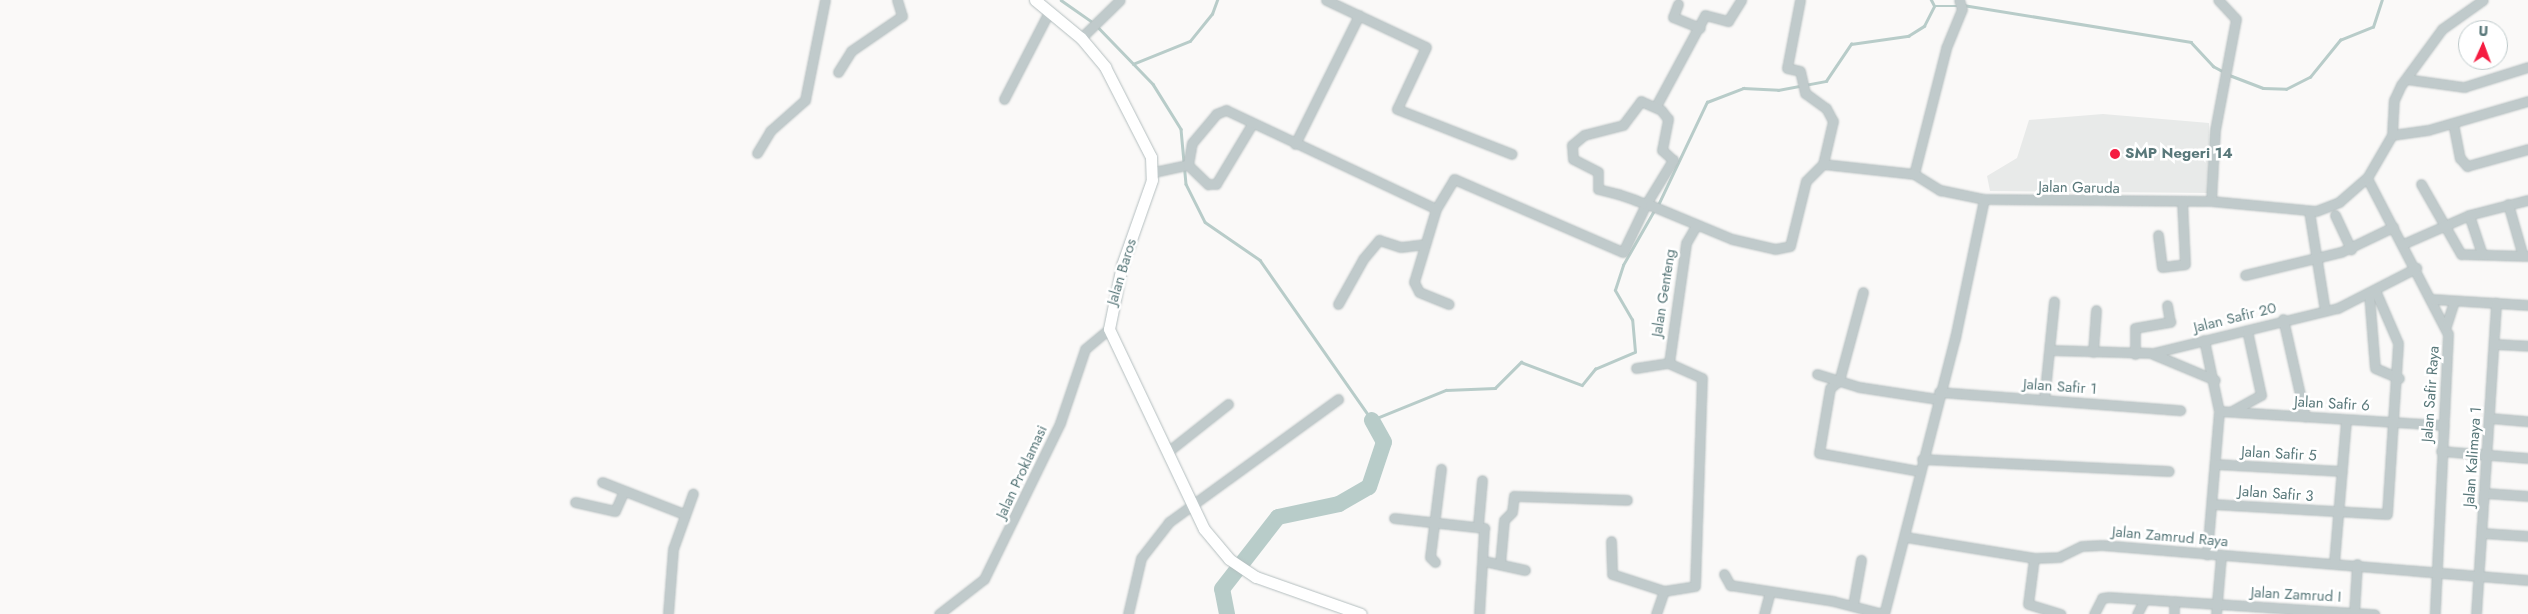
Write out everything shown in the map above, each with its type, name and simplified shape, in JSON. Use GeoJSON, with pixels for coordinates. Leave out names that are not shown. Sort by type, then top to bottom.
{"type":"FeatureCollection","features":[{"type":"Feature","properties":{"kind":"main road"},"geometry":{"type":"LineString","coordinates":[[1035,0],[1049,12],[1085,34],[1106,67],[1151,157],[1154,172]]}},
{"type":"Feature","properties":{"kind":"main road","name":"Jalan Baros"},"geometry":{"type":"LineString","coordinates":[[1109,329],[1119,273],[1154,172]]}},
{"type":"Feature","properties":{"kind":"main road"},"geometry":{"type":"LineString","coordinates":[[1109,329],[1128,376],[1170,450],[1194,507],[1212,542],[1229,558],[1256,577],[1361,614]]}},
{"type":"Feature","properties":{"kind":"street"},"geometry":{"type":"LineString","coordinates":[[757,153],[770,131],[804,100],[825,0]]}},
{"type":"Feature","properties":{"kind":"street"},"geometry":{"type":"LineString","coordinates":[[838,72],[851,51],[902,16],[896,0]]}},
{"type":"Feature","properties":{"kind":"street"},"geometry":{"type":"LineString","coordinates":[[1085,34],[1120,0]]}},
{"type":"Feature","properties":{"kind":"street"},"geometry":{"type":"LineString","coordinates":[[1326,0],[1426,47],[1397,109],[1512,154]]}},
{"type":"Feature","properties":{"kind":"street"},"geometry":{"type":"LineString","coordinates":[[1656,106],[1708,14],[1731,20],[1741,0]]}},
{"type":"Feature","properties":{"kind":"street"},"geometry":{"type":"LineString","coordinates":[[1449,304],[1415,286],[1424,244],[1436,209],[1454,180],[1622,252],[1652,206],[1673,160],[1662,150],[1668,118],[1656,106],[1637,103],[1623,125],[1579,137],[1571,151],[1577,163],[1597,171],[1598,188],[1652,206],[1696,226],[1740,241],[1787,248],[1806,181],[1823,164],[1834,121],[1826,108],[1805,93],[1801,83],[1800,71],[1788,69],[1787,56],[1800,0]]}},
{"type":"Feature","properties":{"kind":"street"},"geometry":{"type":"LineString","coordinates":[[1914,174],[1946,48],[1962,9],[1959,0]]}},
{"type":"Feature","properties":{"kind":"street"},"geometry":{"type":"LineString","coordinates":[[2211,201],[2221,105],[2236,19],[2218,0]]}},
{"type":"Feature","properties":{"kind":"street","name":"Jalan Garuda"},"geometry":{"type":"LineString","coordinates":[[1984,199],[2211,201],[2309,210],[2339,202],[2367,178],[2392,135],[2396,95],[2406,79],[2442,29],[2483,0]]}},
{"type":"Feature","properties":{"kind":"street"},"geometry":{"type":"LineString","coordinates":[[1678,4],[1673,18],[1700,28]]}},
{"type":"Feature","properties":{"kind":"street"},"geometry":{"type":"LineString","coordinates":[[1004,99],[1049,12]]}},
{"type":"Feature","properties":{"kind":"street"},"geometry":{"type":"LineString","coordinates":[[1295,144],[1359,15]]}},
{"type":"Feature","properties":{"kind":"street"},"geometry":{"type":"LineString","coordinates":[[2406,79],[2464,87],[2528,67]]}},
{"type":"Feature","properties":{"kind":"street"},"geometry":{"type":"LineString","coordinates":[[2392,135],[2453,123],[2528,101]]}},
{"type":"Feature","properties":{"kind":"street"},"geometry":{"type":"LineString","coordinates":[[1187,166],[1192,144],[1221,110],[1436,209]]}},
{"type":"Feature","properties":{"kind":"street"},"geometry":{"type":"LineString","coordinates":[[2453,123],[2460,158],[2467,166],[2528,148]]}},
{"type":"Feature","properties":{"kind":"street"},"geometry":{"type":"LineString","coordinates":[[1187,166],[1208,184],[1216,184],[1252,124]]}},
{"type":"Feature","properties":{"kind":"street"},"geometry":{"type":"LineString","coordinates":[[1724,574],[1730,585],[1853,605],[1884,614],[1906,537],[1922,459],[1955,338],[1984,199],[1940,190],[1914,174],[1823,164]]}},
{"type":"Feature","properties":{"kind":"street"},"geometry":{"type":"LineString","coordinates":[[1154,172],[1187,166]]}},
{"type":"Feature","properties":{"kind":"street","name":"Jalan Safir Raya"},"geometry":{"type":"LineString","coordinates":[[2367,178],[2446,326],[2444,425],[2441,451],[2435,614]]}},
{"type":"Feature","properties":{"kind":"street"},"geometry":{"type":"LineString","coordinates":[[2422,184],[2446,223],[2461,254],[2525,256],[2508,204]]}},
{"type":"Feature","properties":{"kind":"street"},"geometry":{"type":"LineString","coordinates":[[2403,244],[2446,223],[2508,204],[2528,200]]}},
{"type":"Feature","properties":{"kind":"street"},"geometry":{"type":"LineString","coordinates":[[2158,235],[2162,266],[2186,264],[2182,201]]}},
{"type":"Feature","properties":{"kind":"street"},"geometry":{"type":"LineString","coordinates":[[2309,210],[2315,259],[2325,311]]}},
{"type":"Feature","properties":{"kind":"street"},"geometry":{"type":"LineString","coordinates":[[2335,215],[2351,249]]}},
{"type":"Feature","properties":{"kind":"street"},"geometry":{"type":"LineString","coordinates":[[2469,215],[2482,254]]}},
{"type":"Feature","properties":{"kind":"street","name":"Jalan Genteng"},"geometry":{"type":"LineString","coordinates":[[1669,363],[1686,242],[1696,226]]}},
{"type":"Feature","properties":{"kind":"street"},"geometry":{"type":"LineString","coordinates":[[2245,275],[2351,249],[2393,227]]}},
{"type":"Feature","properties":{"kind":"street"},"geometry":{"type":"LineString","coordinates":[[1338,304],[1362,259],[1379,240],[1401,247],[1424,244]]}},
{"type":"Feature","properties":{"kind":"street","name":"Jalan Safir 20"},"geometry":{"type":"LineString","coordinates":[[2153,354],[2346,305],[2416,268]]}},
{"type":"Feature","properties":{"kind":"street"},"geometry":{"type":"LineString","coordinates":[[1863,292],[1840,381],[1830,388],[1820,455],[1919,472]]}},
{"type":"Feature","properties":{"kind":"street"},"geometry":{"type":"LineString","coordinates":[[2372,292],[2375,368],[2399,378]]}},
{"type":"Feature","properties":{"kind":"street"},"geometry":{"type":"LineString","coordinates":[[2372,292],[2397,334],[2399,378],[2395,421]]}},
{"type":"Feature","properties":{"kind":"street"},"geometry":{"type":"LineString","coordinates":[[2432,299],[2528,305]]}},
{"type":"Feature","properties":{"kind":"street"},"geometry":{"type":"LineString","coordinates":[[2446,326],[2454,300]]}},
{"type":"Feature","properties":{"kind":"street"},"geometry":{"type":"LineString","coordinates":[[2044,400],[2051,350],[2054,302]]}},
{"type":"Feature","properties":{"kind":"street","name":"Jalan Kalimaya 1"},"geometry":{"type":"LineString","coordinates":[[2476,614],[2488,455],[2496,303]]}},
{"type":"Feature","properties":{"kind":"street"},"geometry":{"type":"LineString","coordinates":[[2135,354],[2135,328],[2170,322],[2167,304]]}},
{"type":"Feature","properties":{"kind":"street"},"geometry":{"type":"LineString","coordinates":[[2094,352],[2096,310]]}},
{"type":"Feature","properties":{"kind":"street"},"geometry":{"type":"LineString","coordinates":[[2283,320],[2305,417]]}},
{"type":"Feature","properties":{"kind":"street","name":"Jalan Proklamasi"},"geometry":{"type":"LineString","coordinates":[[939,614],[984,579],[1060,423],[1085,349],[1109,329]]}},
{"type":"Feature","properties":{"kind":"street"},"geometry":{"type":"LineString","coordinates":[[2230,412],[2261,395],[2248,330]]}},
{"type":"Feature","properties":{"kind":"street"},"geometry":{"type":"LineString","coordinates":[[2204,340],[2215,380],[2219,411],[2207,554]]}},
{"type":"Feature","properties":{"kind":"street"},"geometry":{"type":"LineString","coordinates":[[2495,344],[2528,346]]}},
{"type":"Feature","properties":{"kind":"street"},"geometry":{"type":"LineString","coordinates":[[2051,350],[2153,354],[2215,380]]}},
{"type":"Feature","properties":{"kind":"street"},"geometry":{"type":"LineString","coordinates":[[1611,541],[1612,574],[1664,591],[1696,586],[1702,378],[1669,363],[1636,368]]}},
{"type":"Feature","properties":{"kind":"street","name":"Jalan Safir 1"},"geometry":{"type":"LineString","coordinates":[[1817,374],[1840,381],[1938,396],[2044,400],[2180,410]]}},
{"type":"Feature","properties":{"kind":"street"},"geometry":{"type":"LineString","coordinates":[[1128,614],[1141,558],[1152,539],[1178,514],[1194,507],[1338,400]]}},
{"type":"Feature","properties":{"kind":"street"},"geometry":{"type":"LineString","coordinates":[[1170,450],[1228,404]]}},
{"type":"Feature","properties":{"kind":"street","name":"Jalan Safir 6"},"geometry":{"type":"LineString","coordinates":[[2219,411],[2444,425]]}},
{"type":"Feature","properties":{"kind":"street"},"geometry":{"type":"LineString","coordinates":[[2334,563],[2346,418]]}},
{"type":"Feature","properties":{"kind":"street"},"geometry":{"type":"LineString","coordinates":[[2490,418],[2528,420]]}},
{"type":"Feature","properties":{"kind":"street","name":"Jalan Safir 3"},"geometry":{"type":"LineString","coordinates":[[2212,504],[2387,514],[2395,421]]}},
{"type":"Feature","properties":{"kind":"street"},"geometry":{"type":"LineString","coordinates":[[2441,451],[2528,458]]}},
{"type":"Feature","properties":{"kind":"street"},"geometry":{"type":"LineString","coordinates":[[1922,459],[2169,471]]}},
{"type":"Feature","properties":{"kind":"street","name":"Jalan Safir 5"},"geometry":{"type":"LineString","coordinates":[[2215,464],[2342,471]]}},
{"type":"Feature","properties":{"kind":"street"},"geometry":{"type":"LineString","coordinates":[[1435,562],[1430,559],[1441,469]]}},
{"type":"Feature","properties":{"kind":"street"},"geometry":{"type":"LineString","coordinates":[[1478,525],[1482,480]]}},
{"type":"Feature","properties":{"kind":"street"},"geometry":{"type":"LineString","coordinates":[[602,482],[684,514]]}},
{"type":"Feature","properties":{"kind":"street"},"geometry":{"type":"LineString","coordinates":[[575,502],[615,511],[624,491]]}},
{"type":"Feature","properties":{"kind":"street"},"geometry":{"type":"LineString","coordinates":[[668,614],[673,549],[693,493]]}},
{"type":"Feature","properties":{"kind":"street"},"geometry":{"type":"LineString","coordinates":[[2485,493],[2528,496]]}},
{"type":"Feature","properties":{"kind":"street"},"geometry":{"type":"LineString","coordinates":[[1500,564],[1504,520],[1511,514],[1514,496],[1627,500]]}},
{"type":"Feature","properties":{"kind":"street"},"geometry":{"type":"LineString","coordinates":[[1394,518],[1478,525],[1486,532],[1479,614]]}},
{"type":"Feature","properties":{"kind":"street"},"geometry":{"type":"LineString","coordinates":[[2482,533],[2528,536]]}},
{"type":"Feature","properties":{"kind":"street","name":"Jalan Zamrud Raya"},"geometry":{"type":"LineString","coordinates":[[1906,537],[2034,558],[2059,557],[2088,545],[2221,556],[2357,564],[2436,573],[2528,580]]}},
{"type":"Feature","properties":{"kind":"street"},"geometry":{"type":"LineString","coordinates":[[2216,614],[2221,556]]}},
{"type":"Feature","properties":{"kind":"street"},"geometry":{"type":"LineString","coordinates":[[2034,558],[2029,605],[2061,614]]}},
{"type":"Feature","properties":{"kind":"street"},"geometry":{"type":"LineString","coordinates":[[1853,605],[1861,560]]}},
{"type":"Feature","properties":{"kind":"street"},"geometry":{"type":"LineString","coordinates":[[1484,561],[1524,570]]}},
{"type":"Feature","properties":{"kind":"street"},"geometry":{"type":"LineString","coordinates":[[2354,613],[2357,564]]}},
{"type":"Feature","properties":{"kind":"street"},"geometry":{"type":"LineString","coordinates":[[1656,614],[1664,591]]}},
{"type":"Feature","properties":{"kind":"street"},"geometry":{"type":"LineString","coordinates":[[1764,614],[1770,592]]}},
{"type":"Feature","properties":{"kind":"street","name":"Jalan Zamrud I"},"geometry":{"type":"LineString","coordinates":[[2094,614],[2104,597],[2216,604],[2258,611],[2374,614]]}},
{"type":"Feature","properties":{"kind":"street"},"geometry":{"type":"LineString","coordinates":[[2137,614],[2144,600]]}},
{"type":"Feature","properties":{"kind":"street"},"geometry":{"type":"LineString","coordinates":[[2174,601],[2174,614]]}},
{"type":"Feature","properties":{"kind":"shaded area","name":"SMP Negeri 14"},"geometry":{"type":"Polygon","coordinates":[[[2103,114],[2209,123],[2209,193],[1990,191],[1987,176],[2017,158],[2029,120],[2103,114]]]}},
{"type":"Feature","properties":{"kind":"waterway"},"geometry":{"type":"LineString","coordinates":[[1061,0],[1093,22]]}},
{"type":"Feature","properties":{"kind":"waterway"},"geometry":{"type":"LineString","coordinates":[[1133,64],[1190,41],[1212,14],[1217,0]]}},
{"type":"Feature","properties":{"kind":"waterway"},"geometry":{"type":"LineString","coordinates":[[1658,205],[1707,102],[1743,88],[1778,90],[1826,81],[1851,44],[1908,36],[1924,26],[1934,6],[1931,0]]}},
{"type":"Feature","properties":{"kind":"waterway"},"geometry":{"type":"LineString","coordinates":[[1963,5],[2191,42],[2213,66],[2232,76],[2263,88],[2286,89],[2310,77],[2340,40],[2373,27],[2382,0]]}},
{"type":"Feature","properties":{"kind":"waterway"},"geometry":{"type":"LineString","coordinates":[[1934,6],[1958,6]]}},
{"type":"Feature","properties":{"kind":"waterway"},"geometry":{"type":"LineString","coordinates":[[1097,26],[1153,84],[1181,129],[1186,184],[1205,222],[1260,260],[1372,420],[1446,390],[1495,388],[1521,362],[1582,385],[1595,369],[1635,352],[1632,320],[1615,290],[1623,265],[1655,209]]}},
{"type":"Feature","properties":{"kind":"waterway"},"geometry":{"type":"LineString","coordinates":[[1227,614],[1222,589],[1278,517],[1339,504],[1369,487],[1384,442],[1372,420]]}},
{"type":"Feature","properties":{"kind":"place","name":"SMP Negeri 14"},"geometry":{"type":"Point","coordinates":[2115,154]}}]}
